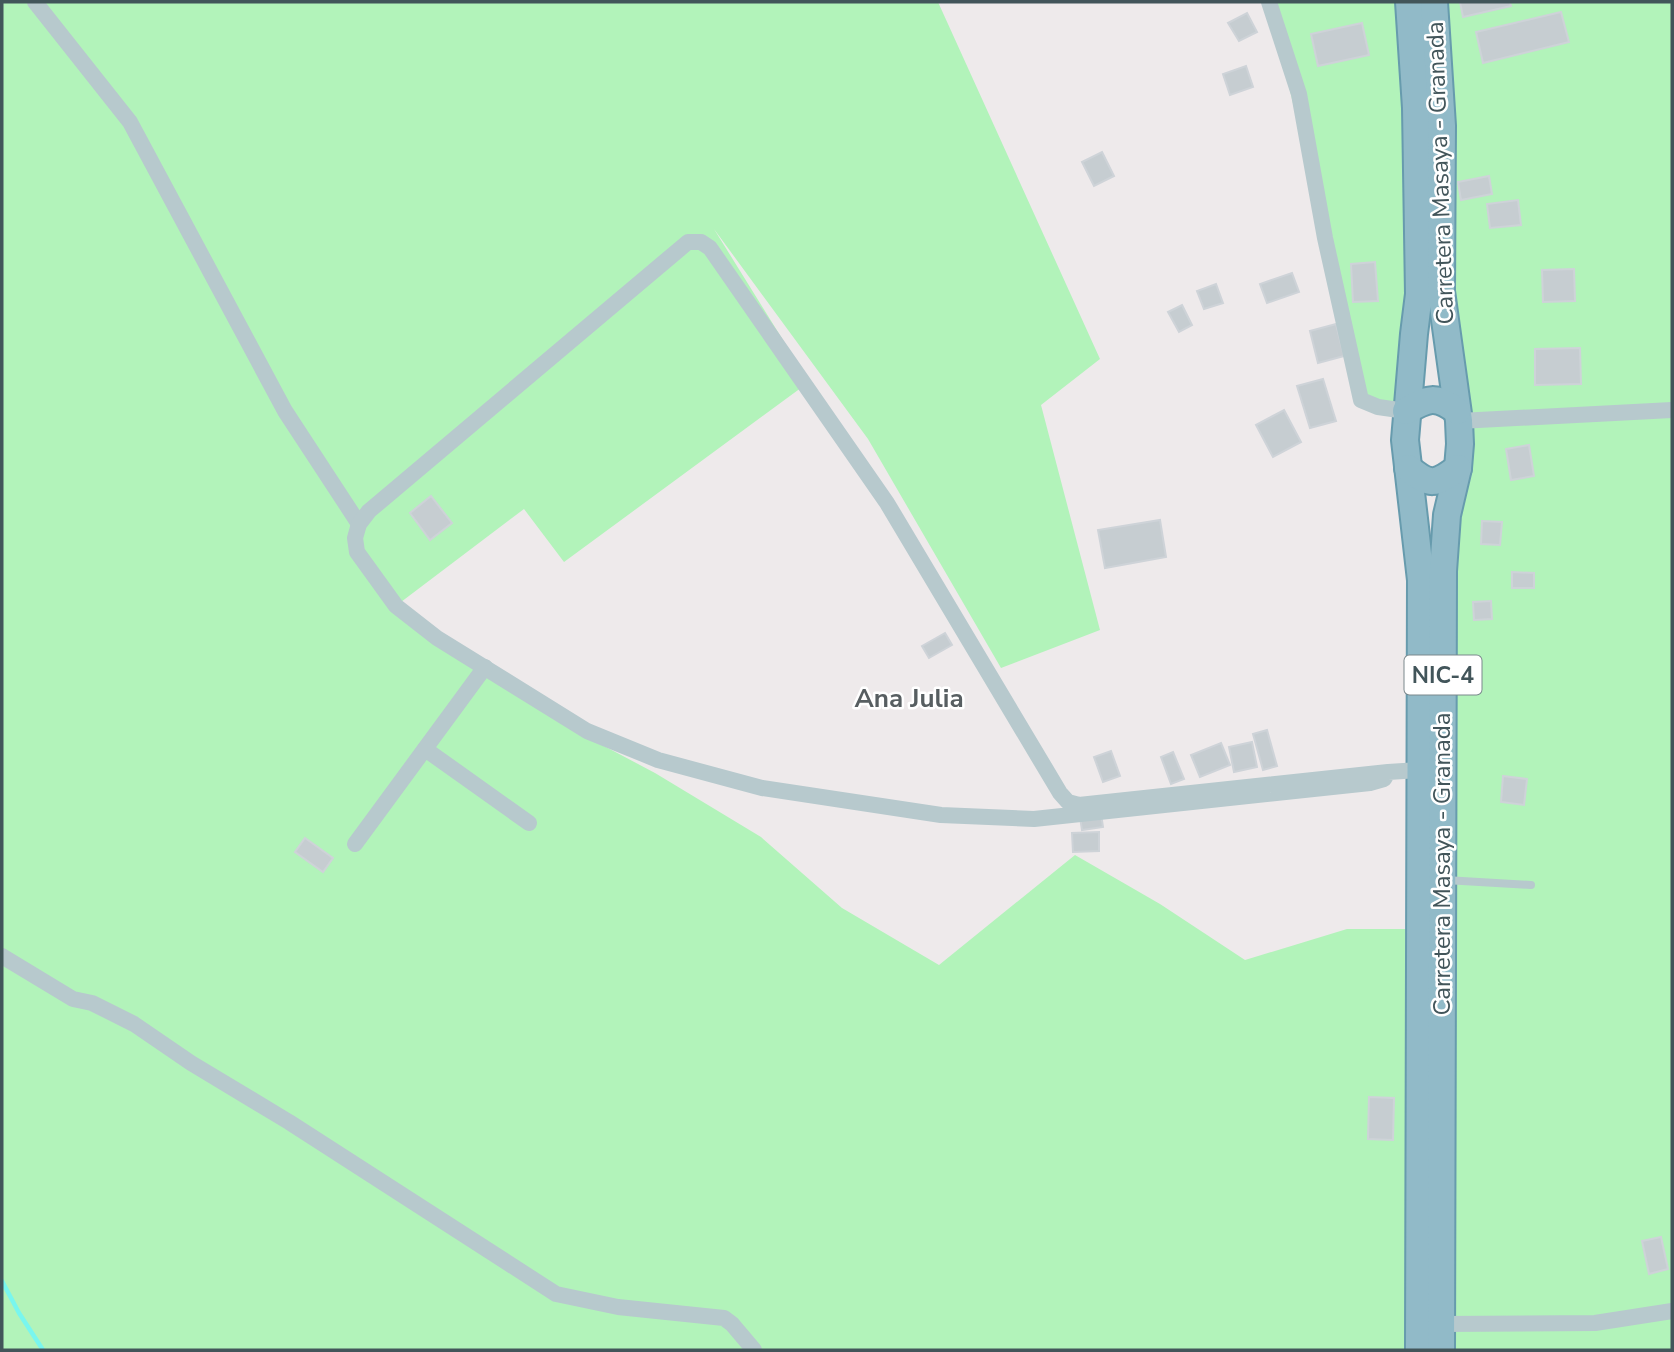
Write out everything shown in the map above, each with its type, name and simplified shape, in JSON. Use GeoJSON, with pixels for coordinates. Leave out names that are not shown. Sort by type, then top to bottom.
{"type":"FeatureCollection","features":[{"type":"Feature","properties":{"kind":"highway","name":"Carretera Masaya - Granada"},"geometry":{"type":"LineString","coordinates":[[1409,2],[1416,108],[1419,294],[1406,411],[1408,468],[1421,580],[1419,1350]]}},
{"type":"Feature","properties":{"kind":"highway","name":"Carretera Masaya - Granada"},"geometry":{"type":"LineString","coordinates":[[1434,2],[1442,126],[1441,291],[1458,416],[1458,468],[1447,515],[1443,571],[1441,1350]]}},
{"type":"Feature","properties":{"kind":"highway"},"geometry":{"type":"LineString","coordinates":[[1406,411],[1422,401],[1434,399],[1446,403],[1458,416]]}},
{"type":"Feature","properties":{"kind":"highway"},"geometry":{"type":"LineString","coordinates":[[1408,468],[1430,483],[1443,480],[1458,468]]}},
{"type":"Feature","properties":{"kind":"street"},"geometry":{"type":"LineString","coordinates":[[35,2],[131,122],[285,411],[359,524]]}},
{"type":"Feature","properties":{"kind":"street"},"geometry":{"type":"LineString","coordinates":[[1269,2],[1299,94],[1325,238],[1361,400],[1378,407],[1406,411]]}},
{"type":"Feature","properties":{"kind":"street"},"geometry":{"type":"LineString","coordinates":[[1388,772],[1384,779],[1370,783],[1034,818],[941,815],[762,788],[658,760],[587,731],[437,638],[396,606],[357,552],[355,538],[359,524],[369,511],[688,242],[701,242],[710,248],[887,503],[1060,793],[1068,802],[1079,805],[1388,772],[1419,770]]}},
{"type":"Feature","properties":{"kind":"street"},"geometry":{"type":"LineString","coordinates":[[1458,416],[1672,410]]}},
{"type":"Feature","properties":{"kind":"street"},"geometry":{"type":"LineString","coordinates":[[355,844],[485,667]]}},
{"type":"Feature","properties":{"kind":"street"},"geometry":{"type":"LineString","coordinates":[[425,749],[529,823]]}},
{"type":"Feature","properties":{"kind":"street"},"geometry":{"type":"LineString","coordinates":[[2,956],[73,999],[92,1003],[134,1024],[191,1063],[289,1122],[556,1294],[618,1307],[724,1318],[754,1350]]}},
{"type":"Feature","properties":{"kind":"street"},"geometry":{"type":"LineString","coordinates":[[1442,1324],[1595,1323],[1672,1311]]}},
{"type":"Feature","properties":{"kind":"lane"},"geometry":{"type":"LineString","coordinates":[[1442,880],[1531,885]]}},
{"type":"Feature","properties":{"kind":"green space"},"geometry":{"type":"Polygon","coordinates":[[[2,2],[938,2],[1100,359],[1041,405],[1100,630],[1001,668],[868,439],[714,229],[809,382],[564,562],[524,509],[401,602],[555,720],[655,773],[761,837],[842,908],[939,965],[1075,855],[1160,904],[1245,960],[1347,929],[1419,929],[1419,1350],[2,1350],[2,2]]]}},
{"type":"Feature","properties":{"kind":"green space"},"geometry":{"type":"Polygon","coordinates":[[[1269,2],[1409,2],[1406,411],[1368,404],[1269,2]]]}},
{"type":"Feature","properties":{"kind":"green space"},"geometry":{"type":"Polygon","coordinates":[[[1434,2],[1672,2],[1672,1350],[1441,1350],[1456,1323],[1451,558],[1459,421],[1434,2]]]}},
{"type":"Feature","properties":{"kind":"building"},"geometry":{"type":"Polygon","coordinates":[[[1460,2],[1510,2],[1511,6],[1463,17],[1460,2]]]}},
{"type":"Feature","properties":{"kind":"building"},"geometry":{"type":"Polygon","coordinates":[[[1561,12],[1569,42],[1483,63],[1476,32],[1561,12]]]}},
{"type":"Feature","properties":{"kind":"building"},"geometry":{"type":"Polygon","coordinates":[[[1247,13],[1257,32],[1239,41],[1228,23],[1247,13]]]}},
{"type":"Feature","properties":{"kind":"building"},"geometry":{"type":"Polygon","coordinates":[[[1362,23],[1369,55],[1318,66],[1311,34],[1362,23]]]}},
{"type":"Feature","properties":{"kind":"building"},"geometry":{"type":"Polygon","coordinates":[[[1246,66],[1253,87],[1230,95],[1223,74],[1246,66]]]}},
{"type":"Feature","properties":{"kind":"building"},"geometry":{"type":"Polygon","coordinates":[[[1102,152],[1114,176],[1094,186],[1082,162],[1102,152]]]}},
{"type":"Feature","properties":{"kind":"building"},"geometry":{"type":"Polygon","coordinates":[[[1489,176],[1492,194],[1461,200],[1458,182],[1489,176]]]}},
{"type":"Feature","properties":{"kind":"building"},"geometry":{"type":"Polygon","coordinates":[[[1518,200],[1521,225],[1490,228],[1487,204],[1518,200]]]}},
{"type":"Feature","properties":{"kind":"building"},"geometry":{"type":"Polygon","coordinates":[[[1375,262],[1378,301],[1353,302],[1351,264],[1375,262]]]}},
{"type":"Feature","properties":{"kind":"building"},"geometry":{"type":"Polygon","coordinates":[[[1574,269],[1575,301],[1543,302],[1542,270],[1574,269]]]}},
{"type":"Feature","properties":{"kind":"building"},"geometry":{"type":"Polygon","coordinates":[[[1292,273],[1299,292],[1267,303],[1260,284],[1292,273]]]}},
{"type":"Feature","properties":{"kind":"building"},"geometry":{"type":"Polygon","coordinates":[[[1216,284],[1223,303],[1204,309],[1197,291],[1216,284]]]}},
{"type":"Feature","properties":{"kind":"building"},"geometry":{"type":"Polygon","coordinates":[[[1182,305],[1192,325],[1179,332],[1168,312],[1182,305]]]}},
{"type":"Feature","properties":{"kind":"building"},"geometry":{"type":"Polygon","coordinates":[[[1336,324],[1344,356],[1318,363],[1310,331],[1336,324]]]}},
{"type":"Feature","properties":{"kind":"building"},"geometry":{"type":"Polygon","coordinates":[[[1580,348],[1581,384],[1535,385],[1535,349],[1580,348]]]}},
{"type":"Feature","properties":{"kind":"building"},"geometry":{"type":"Polygon","coordinates":[[[1323,379],[1336,421],[1310,428],[1297,386],[1323,379]]]}},
{"type":"Feature","properties":{"kind":"building"},"geometry":{"type":"Polygon","coordinates":[[[1284,410],[1301,442],[1273,457],[1256,425],[1284,410]]]}},
{"type":"Feature","properties":{"kind":"building"},"geometry":{"type":"Polygon","coordinates":[[[1529,445],[1534,476],[1511,480],[1506,449],[1529,445]]]}},
{"type":"Feature","properties":{"kind":"building"},"geometry":{"type":"Polygon","coordinates":[[[431,496],[452,523],[430,540],[410,513],[431,496]]]}},
{"type":"Feature","properties":{"kind":"building"},"geometry":{"type":"Polygon","coordinates":[[[1160,520],[1166,557],[1105,568],[1098,530],[1160,520]]]}},
{"type":"Feature","properties":{"kind":"building"},"geometry":{"type":"Polygon","coordinates":[[[1482,521],[1502,522],[1500,545],[1481,544],[1482,521]]]}},
{"type":"Feature","properties":{"kind":"building"},"geometry":{"type":"Polygon","coordinates":[[[1512,572],[1534,573],[1534,588],[1512,588],[1512,572]]]}},
{"type":"Feature","properties":{"kind":"building"},"geometry":{"type":"Polygon","coordinates":[[[1491,601],[1492,619],[1474,620],[1473,602],[1491,601]]]}},
{"type":"Feature","properties":{"kind":"building"},"geometry":{"type":"Polygon","coordinates":[[[945,633],[952,645],[929,658],[922,646],[945,633]]]}},
{"type":"Feature","properties":{"kind":"building"},"geometry":{"type":"Polygon","coordinates":[[[1267,730],[1277,766],[1263,770],[1253,734],[1267,730]]]}},
{"type":"Feature","properties":{"kind":"building"},"geometry":{"type":"Polygon","coordinates":[[[1252,742],[1257,767],[1234,772],[1229,747],[1252,742]]]}},
{"type":"Feature","properties":{"kind":"building"},"geometry":{"type":"Polygon","coordinates":[[[1221,743],[1230,765],[1200,777],[1191,755],[1221,743]]]}},
{"type":"Feature","properties":{"kind":"building"},"geometry":{"type":"Polygon","coordinates":[[[1111,751],[1120,776],[1103,782],[1094,757],[1111,751]]]}},
{"type":"Feature","properties":{"kind":"building"},"geometry":{"type":"Polygon","coordinates":[[[1173,752],[1184,779],[1171,784],[1161,757],[1173,752]]]}},
{"type":"Feature","properties":{"kind":"building"},"geometry":{"type":"Polygon","coordinates":[[[1503,776],[1527,779],[1524,805],[1501,802],[1503,776]]]}},
{"type":"Feature","properties":{"kind":"building"},"geometry":{"type":"Polygon","coordinates":[[[1101,814],[1103,827],[1082,830],[1080,817],[1101,814]]]}},
{"type":"Feature","properties":{"kind":"building"},"geometry":{"type":"Polygon","coordinates":[[[1099,832],[1099,851],[1073,852],[1072,833],[1099,832]]]}},
{"type":"Feature","properties":{"kind":"building"},"geometry":{"type":"Polygon","coordinates":[[[305,838],[333,858],[323,872],[295,852],[305,838]]]}},
{"type":"Feature","properties":{"kind":"building"},"geometry":{"type":"Polygon","coordinates":[[[1369,1097],[1394,1098],[1393,1140],[1368,1139],[1369,1097]]]}},
{"type":"Feature","properties":{"kind":"building"},"geometry":{"type":"Polygon","coordinates":[[[1661,1237],[1668,1269],[1649,1274],[1642,1241],[1661,1237]]]}},
{"type":"Feature","properties":{"kind":"waterway"},"geometry":{"type":"LineString","coordinates":[[2,1281],[43,1350]]}},
{"type":"Feature","properties":{"kind":"district","name":"Ana Julia"},"geometry":{"type":"Point","coordinates":[909,698]}}]}
